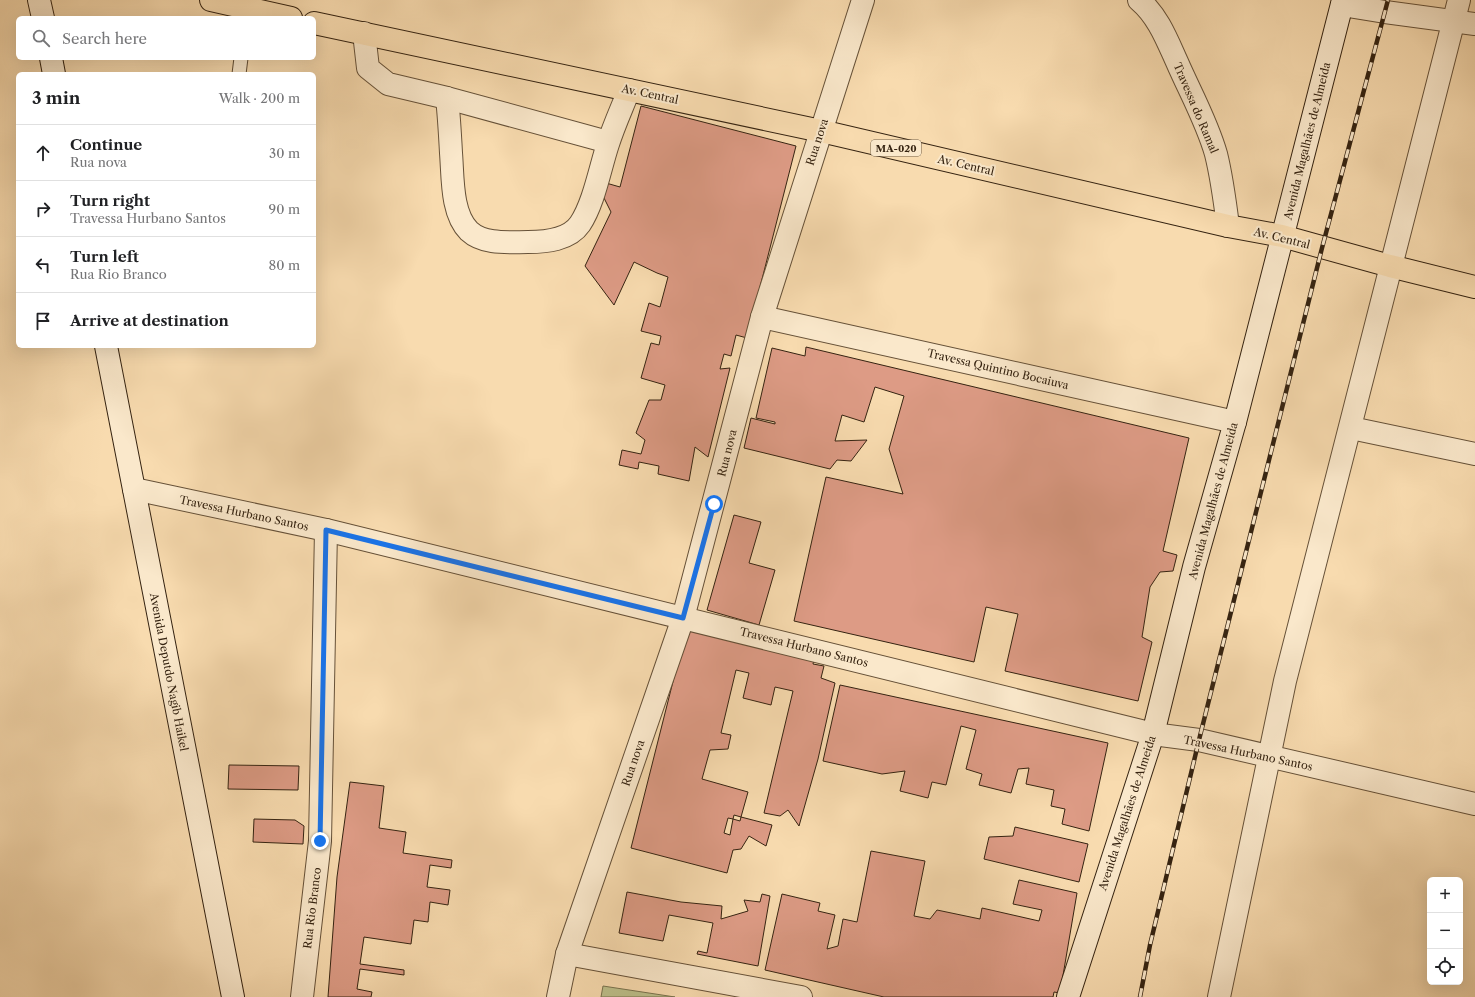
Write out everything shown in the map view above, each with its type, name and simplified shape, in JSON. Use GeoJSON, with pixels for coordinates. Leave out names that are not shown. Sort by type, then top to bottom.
{"type":"FeatureCollection","features":[{"type":"Feature","properties":{"kind":"main road"},"geometry":{"type":"LineString","coordinates":[[211,0],[245,13],[273,16]]}},
{"type":"Feature","properties":{"kind":"main road","name":"Av. Central"},"geometry":{"type":"LineString","coordinates":[[316,23],[821,131],[1228,226],[1282,236],[1390,266],[1475,287]]}},
{"type":"Feature","properties":{"kind":"street"},"geometry":{"type":"LineString","coordinates":[[39,0],[43,16]]}},
{"type":"Feature","properties":{"kind":"street","name":"Rua nova"},"geometry":{"type":"LineString","coordinates":[[558,997],[567,954],[683,618],[762,317],[864,0]]}},
{"type":"Feature","properties":{"kind":"street","name":"Travessa do Ramal"},"geometry":{"type":"LineString","coordinates":[[1139,0],[1150,11],[1167,38],[1205,127],[1215,153],[1223,186],[1228,226]]}},
{"type":"Feature","properties":{"kind":"street"},"geometry":{"type":"LineString","coordinates":[[1219,997],[1285,681],[1351,428],[1390,266],[1459,0]]}},
{"type":"Feature","properties":{"kind":"street"},"geometry":{"type":"LineString","coordinates":[[1342,2],[1385,12],[1475,24]]}},
{"type":"Feature","properties":{"kind":"street","name":"Avenida Magalhães de Almeida"},"geometry":{"type":"LineString","coordinates":[[1068,997],[1153,734],[1194,567],[1235,422],[1342,2]]}},
{"type":"Feature","properties":{"kind":"street"},"geometry":{"type":"LineString","coordinates":[[364,33],[368,68],[377,77],[388,84],[447,98],[608,142]]}},
{"type":"Feature","properties":{"kind":"street"},"geometry":{"type":"LineString","coordinates":[[51,60],[54,72]]}},
{"type":"Feature","properties":{"kind":"street"},"geometry":{"type":"LineString","coordinates":[[447,98],[454,193],[459,214],[470,231],[482,238],[500,242],[532,242],[550,240],[572,232],[580,224],[589,206],[608,142],[629,90]]}},
{"type":"Feature","properties":{"kind":"street","name":"Travessa Quintino Bocaiuva"},"geometry":{"type":"LineString","coordinates":[[762,317],[1235,422]]}},
{"type":"Feature","properties":{"kind":"street","name":"Avenida Deputdo Nagib Haikel"},"geometry":{"type":"LineString","coordinates":[[106,348],[232,997]]}},
{"type":"Feature","properties":{"kind":"street"},"geometry":{"type":"LineString","coordinates":[[1351,428],[1475,454]]}},
{"type":"Feature","properties":{"kind":"street","name":"Travessa Hurbano Santos"},"geometry":{"type":"LineString","coordinates":[[134,489],[326,530],[1153,734],[1199,740],[1475,804]]}},
{"type":"Feature","properties":{"kind":"street","name":"Rua Rio Branco"},"geometry":{"type":"LineString","coordinates":[[302,997],[320,841],[326,530]]}},
{"type":"Feature","properties":{"kind":"street"},"geometry":{"type":"LineString","coordinates":[[567,954],[801,997]]}},
{"type":"Feature","properties":{"kind":"lane"},"geometry":{"type":"LineString","coordinates":[[239,72],[241,60]]}},
{"type":"Feature","properties":{"kind":"green space"},"geometry":{"type":"Polygon","coordinates":[[[603,986],[675,997],[601,997],[603,986]]]}},
{"type":"Feature","properties":{"kind":"building"},"geometry":{"type":"Polygon","coordinates":[[[641,106],[796,146],[747,338],[736,335],[731,356],[724,354],[720,369],[730,368],[708,457],[695,447],[689,481],[658,474],[659,466],[639,462],[638,469],[619,465],[622,450],[641,454],[645,440],[636,433],[649,400],[661,400],[665,385],[641,378],[651,343],[659,345],[661,336],[641,331],[649,303],[660,307],[668,277],[634,262],[614,305],[585,266],[611,212],[603,196],[606,183],[620,187],[641,106]]]}},
{"type":"Feature","properties":{"kind":"building"},"geometry":{"type":"Polygon","coordinates":[[[806,347],[1189,438],[1163,551],[1177,555],[1173,571],[1160,572],[1150,587],[1142,637],[1152,642],[1138,701],[1005,671],[1018,614],[986,607],[974,662],[794,621],[826,477],[903,494],[889,449],[904,396],[875,387],[864,422],[842,415],[835,441],[867,440],[851,461],[837,460],[830,469],[744,448],[751,418],[775,424],[775,422],[756,418],[772,348],[805,356],[806,347]]]}},
{"type":"Feature","properties":{"kind":"building"},"geometry":{"type":"Polygon","coordinates":[[[734,515],[761,522],[749,563],[775,570],[759,625],[707,610],[734,515]]]}},
{"type":"Feature","properties":{"kind":"building"},"geometry":{"type":"Polygon","coordinates":[[[688,622],[815,655],[813,664],[824,666],[821,678],[835,683],[818,759],[799,826],[788,810],[780,816],[764,813],[793,691],[775,687],[771,705],[743,698],[749,673],[736,670],[721,733],[731,735],[728,749],[710,750],[702,779],[748,792],[741,817],[772,825],[766,846],[749,836],[741,849],[733,850],[727,873],[631,848],[688,622]],[[734,815],[733,819],[740,821],[741,817],[734,815]],[[728,818],[724,833],[730,835],[733,819],[728,818]]]}},
{"type":"Feature","properties":{"kind":"building"},"geometry":{"type":"Polygon","coordinates":[[[840,685],[1108,743],[1089,831],[1062,824],[1065,809],[1051,806],[1054,790],[1026,784],[1029,768],[1018,769],[1011,793],[979,785],[982,774],[966,769],[976,730],[961,726],[946,785],[932,782],[928,798],[900,791],[905,771],[882,774],[823,761],[840,685]]]}},
{"type":"Feature","properties":{"kind":"building"},"geometry":{"type":"Polygon","coordinates":[[[229,765],[299,766],[298,790],[228,789],[229,765]]]}},
{"type":"Feature","properties":{"kind":"building"},"geometry":{"type":"Polygon","coordinates":[[[350,782],[384,786],[379,828],[406,832],[403,853],[452,860],[451,868],[430,865],[427,887],[450,890],[448,905],[430,902],[428,922],[414,920],[411,944],[364,937],[360,964],[404,970],[404,975],[360,969],[357,989],[372,992],[371,997],[328,997],[337,877],[350,782]]]}},
{"type":"Feature","properties":{"kind":"building"},"geometry":{"type":"Polygon","coordinates":[[[254,819],[295,820],[304,826],[303,844],[253,842],[254,819]]]}},
{"type":"Feature","properties":{"kind":"building"},"geometry":{"type":"Polygon","coordinates":[[[1015,827],[1088,844],[1079,882],[984,859],[989,837],[1013,836],[1015,827]]]}},
{"type":"Feature","properties":{"kind":"building"},"geometry":{"type":"Polygon","coordinates":[[[871,851],[925,861],[914,916],[930,919],[937,910],[980,919],[982,908],[1039,921],[1042,910],[1013,904],[1019,880],[1077,893],[1060,993],[1054,992],[1053,997],[884,997],[765,970],[782,894],[820,903],[818,911],[835,915],[827,949],[838,946],[843,919],[857,922],[871,851]]]}},
{"type":"Feature","properties":{"kind":"building"},"geometry":{"type":"Polygon","coordinates":[[[627,892],[681,902],[722,906],[721,919],[748,911],[744,900],[760,902],[762,894],[770,896],[758,966],[697,954],[698,951],[707,953],[713,923],[669,915],[663,941],[619,933],[627,892]]]}},
{"type":"Feature","properties":{"kind":"railway"},"geometry":{"type":"LineString","coordinates":[[1140,997],[1150,945],[1199,740],[1322,248],[1388,0]]}},
{"type":"Feature","properties":{"kind":"route"},"geometry":{"type":"LineString","coordinates":[[320,841],[326,530],[683,618],[714,504]]}}]}
